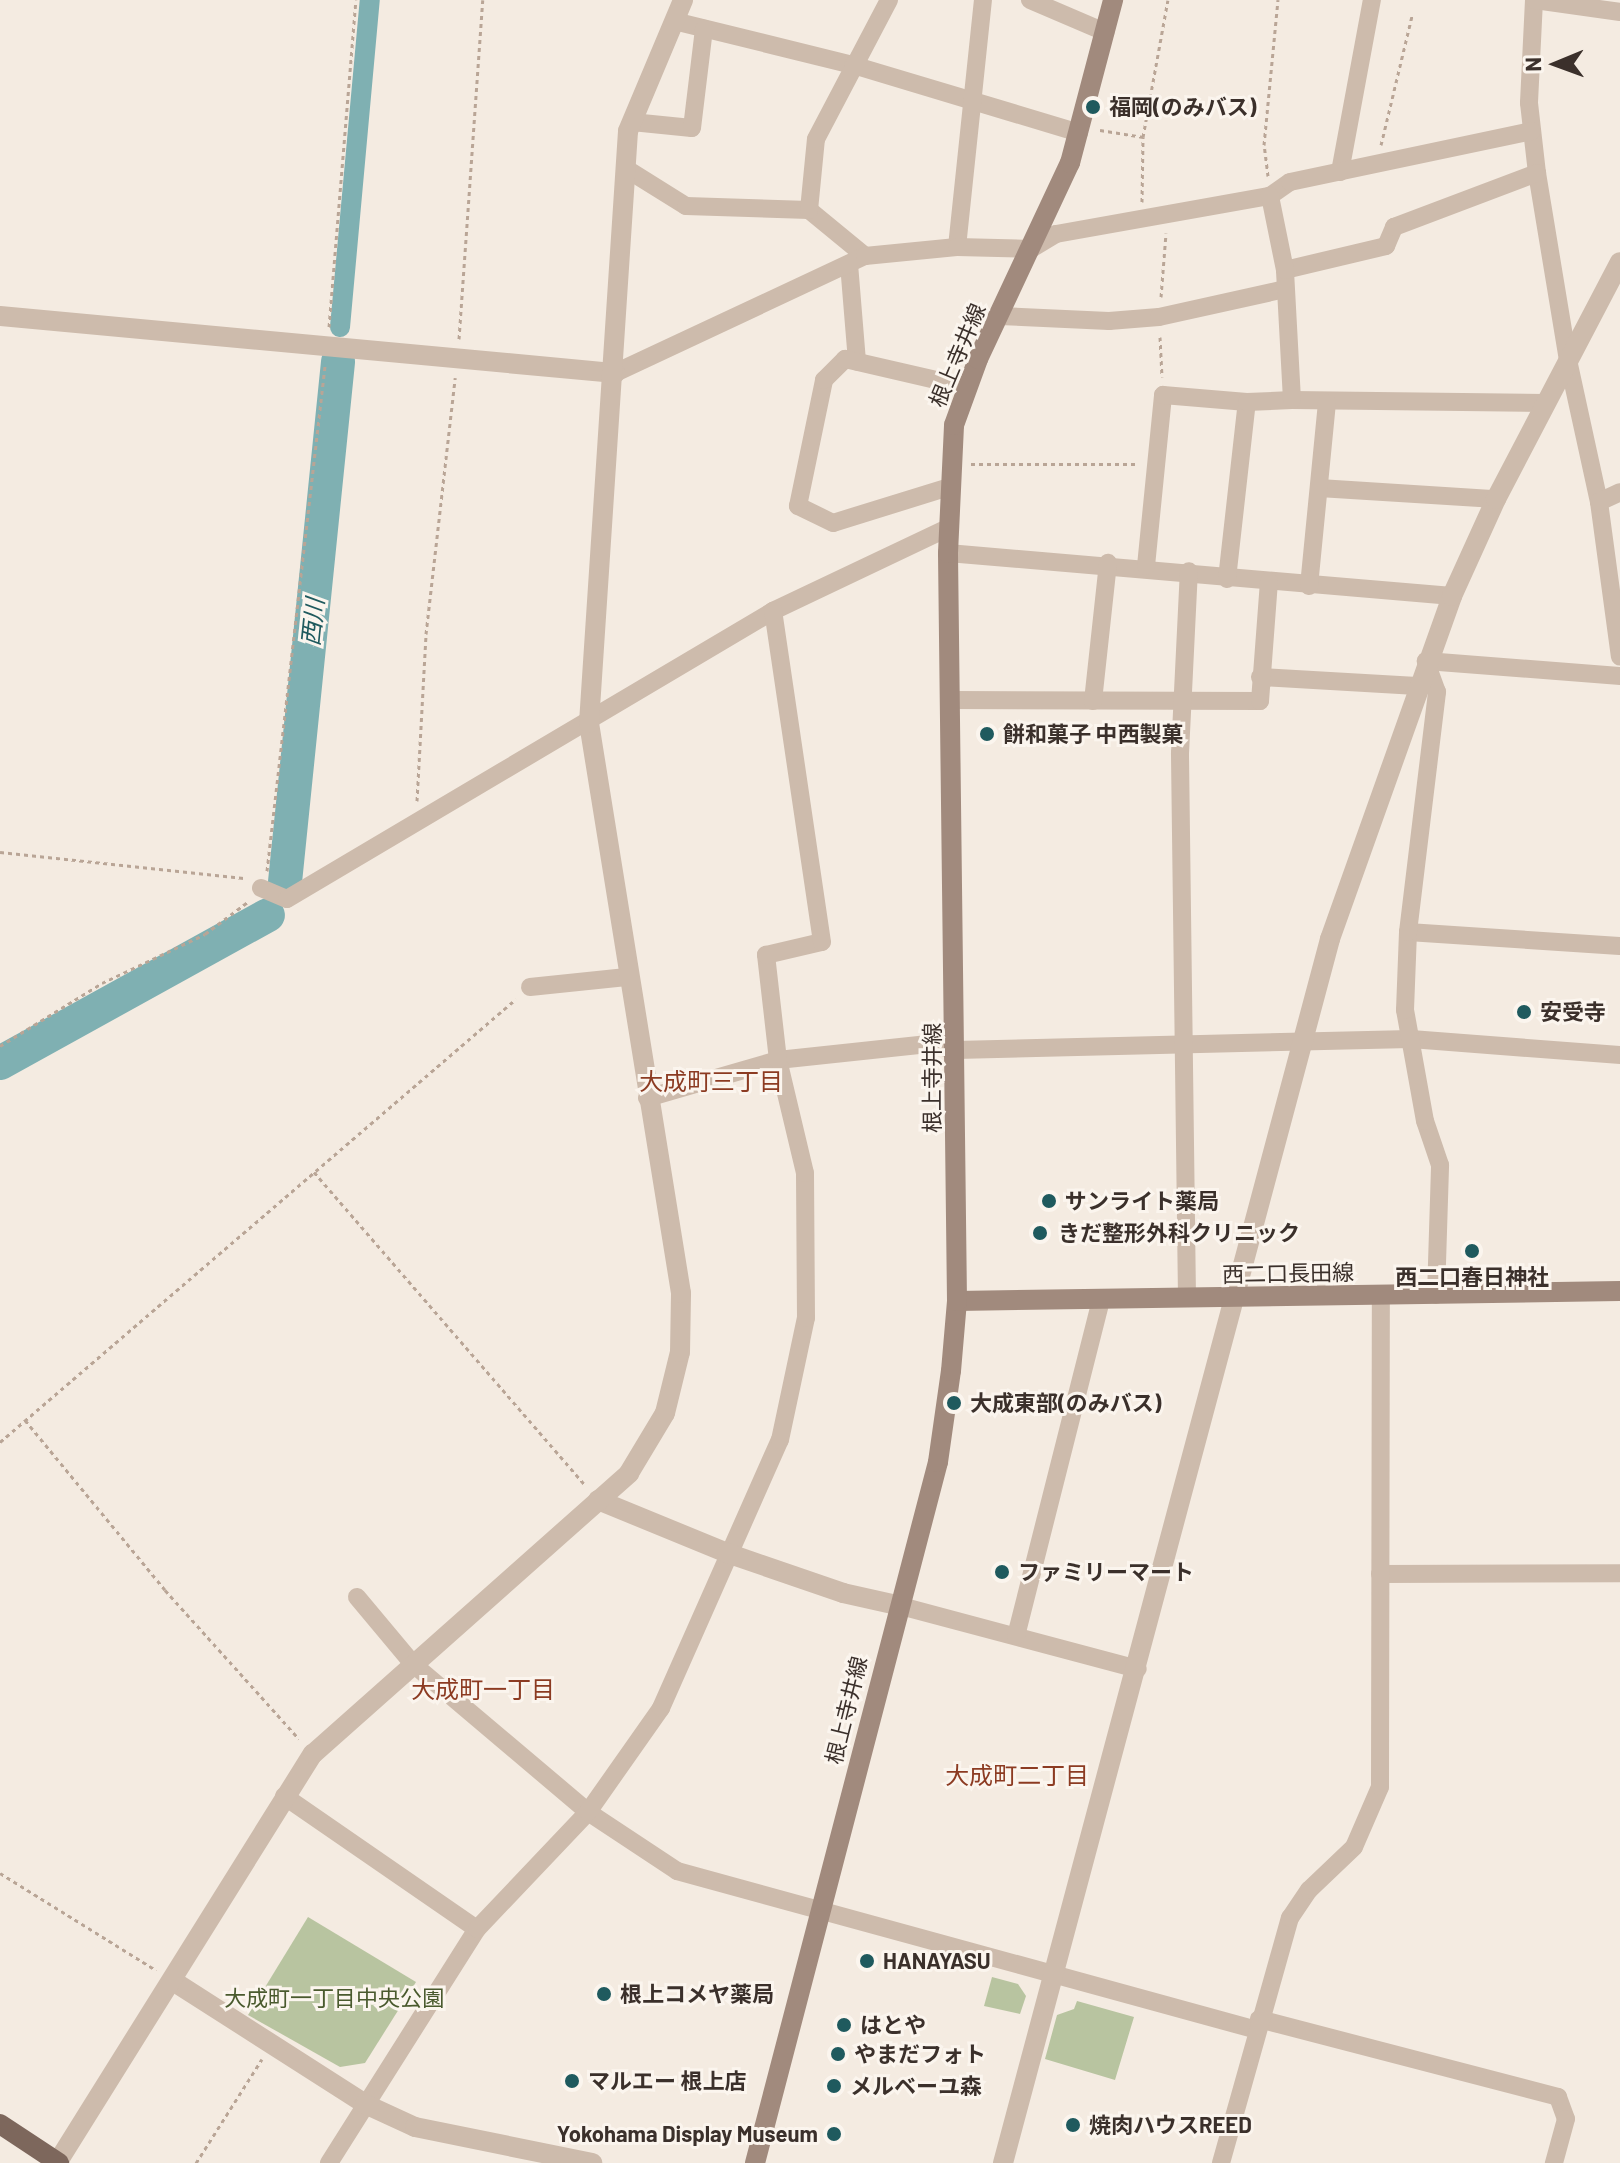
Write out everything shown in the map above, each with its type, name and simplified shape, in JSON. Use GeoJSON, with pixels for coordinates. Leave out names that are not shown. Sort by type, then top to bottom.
{"type":"FeatureCollection","features":[{"type":"Feature","properties":{"kind":"main road","name":"根上寺井線"},"geometry":{"type":"LineString","coordinates":[[755,2163],[822,1913],[897,1605],[938,1462],[957,1301],[948,553],[954,425],[966,387],[1031,249],[1080,130],[1113,0]]}},
{"type":"Feature","properties":{"kind":"main road","name":"西二口長田線"},"geometry":{"type":"LineString","coordinates":[[957,1301],[1620,1291]]}},
{"type":"Feature","properties":{"kind":"main road"},"geometry":{"type":"LineString","coordinates":[[0,2124],[58,2163]]}},
{"type":"Feature","properties":{"kind":"street"},"geometry":{"type":"LineString","coordinates":[[58,2163],[313,1754],[629,1473],[665,1413],[680,1352],[681,1293],[626,977],[589,723],[615,373],[625,168],[632,122],[683,0]]}},
{"type":"Feature","properties":{"kind":"street"},"geometry":{"type":"LineString","coordinates":[[809,210],[816,139],[889,0]]}},
{"type":"Feature","properties":{"kind":"street"},"geometry":{"type":"LineString","coordinates":[[957,247],[970,100],[983,0]]}},
{"type":"Feature","properties":{"kind":"street"},"geometry":{"type":"LineString","coordinates":[[1030,0],[1105,32]]}},
{"type":"Feature","properties":{"kind":"street"},"geometry":{"type":"LineString","coordinates":[[1340,172],[1372,0]]}},
{"type":"Feature","properties":{"kind":"street"},"geometry":{"type":"LineString","coordinates":[[1620,12],[1534,0],[1528,70],[1537,173],[1568,360],[1599,502],[1620,657]]}},
{"type":"Feature","properties":{"kind":"street"},"geometry":{"type":"LineString","coordinates":[[674,21],[853,65],[1080,130]]}},
{"type":"Feature","properties":{"kind":"street"},"geometry":{"type":"LineString","coordinates":[[632,122],[692,128],[704,29]]}},
{"type":"Feature","properties":{"kind":"street"},"geometry":{"type":"LineString","coordinates":[[0,316],[615,373],[857,260],[957,247],[1031,249],[1056,234],[1270,196],[1290,182],[1532,131]]}},
{"type":"Feature","properties":{"kind":"street"},"geometry":{"type":"LineString","coordinates":[[625,168],[686,206],[809,210],[857,260],[857,362]]}},
{"type":"Feature","properties":{"kind":"street"},"geometry":{"type":"LineString","coordinates":[[999,316],[1147,318],[1285,280],[1386,246],[1394,227],[1537,173]]}},
{"type":"Feature","properties":{"kind":"street"},"geometry":{"type":"LineString","coordinates":[[1270,196],[1285,280],[1292,400]]}},
{"type":"Feature","properties":{"kind":"street"},"geometry":{"type":"LineString","coordinates":[[1003,2163],[1051,1974],[1138,1669],[1300,1045],[1417,686],[1452,596],[1496,499],[1620,263]]}},
{"type":"Feature","properties":{"kind":"street"},"geometry":{"type":"LineString","coordinates":[[949,487],[833,523],[798,506],[824,380],[845,359],[966,387]]}},
{"type":"Feature","properties":{"kind":"street"},"geometry":{"type":"LineString","coordinates":[[1146,566],[1163,395],[1247,402],[1545,403]]}},
{"type":"Feature","properties":{"kind":"street"},"geometry":{"type":"LineString","coordinates":[[1227,579],[1247,402]]}},
{"type":"Feature","properties":{"kind":"street"},"geometry":{"type":"LineString","coordinates":[[1309,586],[1327,403]]}},
{"type":"Feature","properties":{"kind":"street"},"geometry":{"type":"LineString","coordinates":[[1319,488],[1496,499]]}},
{"type":"Feature","properties":{"kind":"street"},"geometry":{"type":"LineString","coordinates":[[1599,502],[1620,492]]}},
{"type":"Feature","properties":{"kind":"street"},"geometry":{"type":"LineString","coordinates":[[261,888],[287,899],[589,723],[773,611],[950,527]]}},
{"type":"Feature","properties":{"kind":"street"},"geometry":{"type":"LineString","coordinates":[[948,553],[1146,566],[1227,579],[1452,596]]}},
{"type":"Feature","properties":{"kind":"street"},"geometry":{"type":"LineString","coordinates":[[1093,701],[1108,563]]}},
{"type":"Feature","properties":{"kind":"street"},"geometry":{"type":"LineString","coordinates":[[1187,1298],[1182,1045],[1181,701],[1189,571]]}},
{"type":"Feature","properties":{"kind":"street"},"geometry":{"type":"LineString","coordinates":[[951,700],[1260,701],[1269,581]]}},
{"type":"Feature","properties":{"kind":"street"},"geometry":{"type":"LineString","coordinates":[[329,2163],[477,1929],[588,1812],[661,1708],[727,1553],[780,1440],[806,1318],[805,1173],[778,1060],[766,955],[822,942],[773,611]]}},
{"type":"Feature","properties":{"kind":"street"},"geometry":{"type":"LineString","coordinates":[[1426,661],[1620,676]]}},
{"type":"Feature","properties":{"kind":"street"},"geometry":{"type":"LineString","coordinates":[[1426,661],[1437,692],[1408,932],[1405,1010],[1425,1121],[1440,1165],[1436,1295]]}},
{"type":"Feature","properties":{"kind":"street"},"geometry":{"type":"LineString","coordinates":[[1260,677],[1417,686]]}},
{"type":"Feature","properties":{"kind":"street"},"geometry":{"type":"LineString","coordinates":[[1408,932],[1620,946]]}},
{"type":"Feature","properties":{"kind":"street"},"geometry":{"type":"LineString","coordinates":[[530,987],[626,977]]}},
{"type":"Feature","properties":{"kind":"street"},"geometry":{"type":"LineString","coordinates":[[647,1098],[778,1060],[928,1044],[956,1050],[1300,1045],[1411,1039],[1620,1055]]}},
{"type":"Feature","properties":{"kind":"street"},"geometry":{"type":"LineString","coordinates":[[1221,2163],[1290,1918],[1309,1890],[1354,1847],[1371,1819],[1380,1787],[1381,1296]]}},
{"type":"Feature","properties":{"kind":"street"},"geometry":{"type":"LineString","coordinates":[[1016,1636],[1101,1301]]}},
{"type":"Feature","properties":{"kind":"street"},"geometry":{"type":"LineString","coordinates":[[598,1500],[727,1553],[843,1593],[1138,1669]]}},
{"type":"Feature","properties":{"kind":"street"},"geometry":{"type":"LineString","coordinates":[[1380,1574],[1620,1573]]}},
{"type":"Feature","properties":{"kind":"street"},"geometry":{"type":"LineString","coordinates":[[357,1597],[413,1664],[588,1812],[677,1871],[1051,1974],[1558,2097],[1566,2119],[1554,2163]]}},
{"type":"Feature","properties":{"kind":"street"},"geometry":{"type":"LineString","coordinates":[[284,1796],[477,1929]]}},
{"type":"Feature","properties":{"kind":"street"},"geometry":{"type":"LineString","coordinates":[[173,1981],[365,2104],[415,2127],[592,2163]]}},
{"type":"Feature","properties":{"kind":"path"},"geometry":{"type":"LineString","coordinates":[[0,1046],[102,983],[205,934],[261,888],[271,857],[327,347],[356,0]]}},
{"type":"Feature","properties":{"kind":"path"},"geometry":{"type":"LineString","coordinates":[[417,821],[426,634],[457,359],[483,0]]}},
{"type":"Feature","properties":{"kind":"path"},"geometry":{"type":"LineString","coordinates":[[1142,220],[1143,137],[1168,0]]}},
{"type":"Feature","properties":{"kind":"path"},"geometry":{"type":"LineString","coordinates":[[1270,196],[1264,145],[1278,0]]}},
{"type":"Feature","properties":{"kind":"path"},"geometry":{"type":"LineString","coordinates":[[1377,165],[1412,16]]}},
{"type":"Feature","properties":{"kind":"path"},"geometry":{"type":"LineString","coordinates":[[1080,130],[1143,137]]}},
{"type":"Feature","properties":{"kind":"path"},"geometry":{"type":"LineString","coordinates":[[951,464],[1154,464]]}},
{"type":"Feature","properties":{"kind":"path"},"geometry":{"type":"LineString","coordinates":[[0,852],[241,876],[261,888]]}},
{"type":"Feature","properties":{"kind":"path"},"geometry":{"type":"LineString","coordinates":[[0,1442],[530,987]]}},
{"type":"Feature","properties":{"kind":"path"},"geometry":{"type":"LineString","coordinates":[[314,1172],[598,1500]]}},
{"type":"Feature","properties":{"kind":"path"},"geometry":{"type":"LineString","coordinates":[[25,1420],[165,1590],[313,1754]]}},
{"type":"Feature","properties":{"kind":"path"},"geometry":{"type":"LineString","coordinates":[[0,1873],[173,1981]]}},
{"type":"Feature","properties":{"kind":"path"},"geometry":{"type":"LineString","coordinates":[[196,2163],[271,2046]]}},
{"type":"Feature","properties":{"kind":"green space","name":"大成町一丁目中央公園"},"geometry":{"type":"Polygon","coordinates":[[[308,1917],[416,1982],[365,2063],[340,2067],[248,2015],[308,1917]]]}},
{"type":"Feature","properties":{"kind":"green space"},"geometry":{"type":"Polygon","coordinates":[[[992,1977],[1018,1984],[1026,1996],[1020,2014],[984,2006],[992,1977]]]}},
{"type":"Feature","properties":{"kind":"green space"},"geometry":{"type":"Polygon","coordinates":[[[1077,2001],[1134,2017],[1115,2080],[1045,2059],[1057,2015],[1074,2009],[1077,2001]]]}},
{"type":"Feature","properties":{"kind":"waterway"},"geometry":{"type":"LineString","coordinates":[[340,327],[370,0]]}},
{"type":"Feature","properties":{"kind":"waterway","name":"西川"},"geometry":{"type":"LineString","coordinates":[[285,882],[338,362]]}},
{"type":"Feature","properties":{"kind":"waterway","name":"西川"},"geometry":{"type":"LineString","coordinates":[[0,1063],[268,915]]}},
{"type":"Feature","properties":{"kind":"place","name":"福岡(のみバス)"},"geometry":{"type":"Point","coordinates":[1093,107]}},
{"type":"Feature","properties":{"kind":"place","name":"餅和菓子 中西製菓"},"geometry":{"type":"Point","coordinates":[987,734]}},
{"type":"Feature","properties":{"kind":"place","name":"安受寺"},"geometry":{"type":"Point","coordinates":[1524,1012]}},
{"type":"Feature","properties":{"kind":"place","name":"サンライト薬局"},"geometry":{"type":"Point","coordinates":[1049,1201]}},
{"type":"Feature","properties":{"kind":"place","name":"きだ整形外科クリニック"},"geometry":{"type":"Point","coordinates":[1040,1233]}},
{"type":"Feature","properties":{"kind":"place","name":"西二口春日神社"},"geometry":{"type":"Point","coordinates":[1472,1251]}},
{"type":"Feature","properties":{"kind":"place","name":"大成東部(のみバス)"},"geometry":{"type":"Point","coordinates":[954,1403]}},
{"type":"Feature","properties":{"kind":"place","name":"ファミリーマート"},"geometry":{"type":"Point","coordinates":[1002,1572]}},
{"type":"Feature","properties":{"kind":"place","name":"HANAYASU"},"geometry":{"type":"Point","coordinates":[867,1961]}},
{"type":"Feature","properties":{"kind":"place","name":"根上コメヤ薬局"},"geometry":{"type":"Point","coordinates":[604,1994]}},
{"type":"Feature","properties":{"kind":"place","name":"はとや"},"geometry":{"type":"Point","coordinates":[844,2025]}},
{"type":"Feature","properties":{"kind":"place","name":"やまだフォト"},"geometry":{"type":"Point","coordinates":[838,2054]}},
{"type":"Feature","properties":{"kind":"place","name":"マルエー 根上店"},"geometry":{"type":"Point","coordinates":[572,2081]}},
{"type":"Feature","properties":{"kind":"place","name":"メルベーユ森"},"geometry":{"type":"Point","coordinates":[834,2086]}},
{"type":"Feature","properties":{"kind":"place","name":"焼肉ハウスREED"},"geometry":{"type":"Point","coordinates":[1073,2125]}},
{"type":"Feature","properties":{"kind":"place","name":"Yokohama Display Museum"},"geometry":{"type":"Point","coordinates":[834,2134]}},
{"type":"Feature","properties":{"kind":"district","name":"大成町三丁目"},"geometry":{"type":"Point","coordinates":[711,1081]}},
{"type":"Feature","properties":{"kind":"district","name":"大成町一丁目"},"geometry":{"type":"Point","coordinates":[483,1689]}},
{"type":"Feature","properties":{"kind":"district","name":"大成町二丁目"},"geometry":{"type":"Point","coordinates":[1017,1775]}}]}
